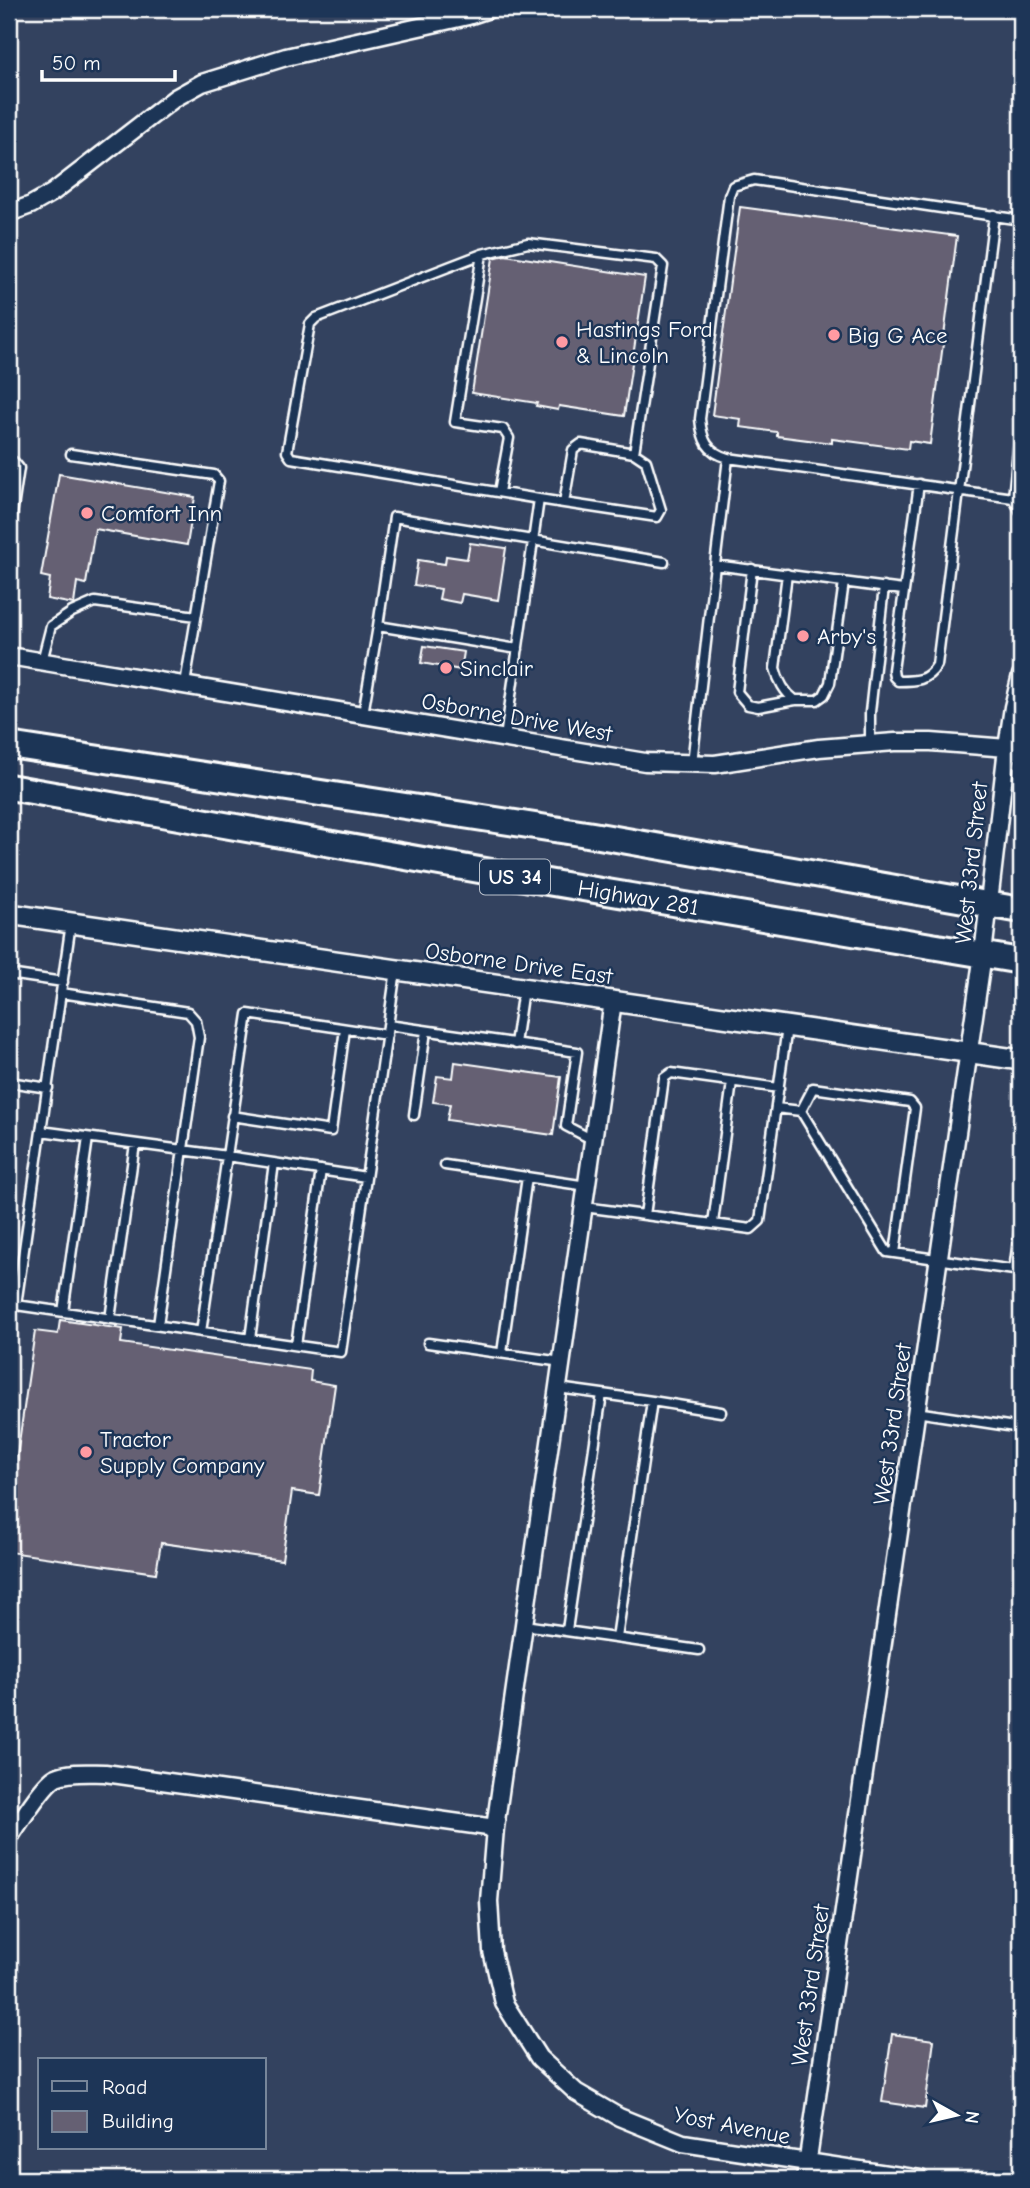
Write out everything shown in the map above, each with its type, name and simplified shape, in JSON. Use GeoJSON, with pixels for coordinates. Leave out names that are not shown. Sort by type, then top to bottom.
{"type":"FeatureCollection","features":[{"type":"Feature","properties":{"kind":"highway","name":"US 34"},"geometry":{"type":"LineString","coordinates":[[9,745],[593,835],[1021,910]]}},
{"type":"Feature","properties":{"kind":"highway","name":"Highway 281"},"geometry":{"type":"LineString","coordinates":[[9,787],[553,883],[1021,961]]}},
{"type":"Feature","properties":{"kind":"street"},"geometry":{"type":"LineString","coordinates":[[9,213],[52,193],[175,98],[202,83],[286,57],[489,9]]}},
{"type":"Feature","properties":{"kind":"street","name":"Osborne Drive West"},"geometry":{"type":"LineString","coordinates":[[9,656],[645,762],[715,764],[819,748],[931,742],[1014,750]]}},
{"type":"Feature","properties":{"kind":"street","name":"West 33rd Street"},"geometry":{"type":"LineString","coordinates":[[805,2179],[989,905],[1014,750],[1013,707],[1021,675]]}},
{"type":"Feature","properties":{"kind":"street","name":"Osborne Drive East"},"geometry":{"type":"LineString","coordinates":[[9,914],[1021,1060]]}},
{"type":"Feature","properties":{"kind":"street","name":"Yost Avenue"},"geometry":{"type":"LineString","coordinates":[[613,1002],[495,1828],[489,1901],[492,1951],[504,2003],[539,2058],[576,2092],[619,2117],[683,2143],[920,2179]]}},
{"type":"Feature","properties":{"kind":"street"},"geometry":{"type":"LineString","coordinates":[[9,1838],[55,1778],[81,1772],[119,1775],[495,1828]]}},
{"type":"Feature","properties":{"kind":"lane"},"geometry":{"type":"LineString","coordinates":[[1013,498],[728,458],[707,447],[700,419],[729,196],[733,186],[754,180],[1021,220]]}},
{"type":"Feature","properties":{"kind":"lane"},"geometry":{"type":"LineString","coordinates":[[919,484],[893,670],[898,681],[920,681],[931,674],[937,665],[994,215]]}},
{"type":"Feature","properties":{"kind":"lane"},"geometry":{"type":"LineString","coordinates":[[564,503],[573,450],[581,444],[634,453],[646,461],[661,510],[657,517],[564,503],[539,499],[291,458],[287,452],[310,324],[316,318],[482,254],[528,243],[656,259],[663,266],[634,453]]}},
{"type":"Feature","properties":{"kind":"lane"},"geometry":{"type":"LineString","coordinates":[[482,254],[455,422],[503,429],[509,438],[499,492]]}},
{"type":"Feature","properties":{"kind":"lane"},"geometry":{"type":"LineString","coordinates":[[1021,420],[1013,498],[1021,512]]}},
{"type":"Feature","properties":{"kind":"lane"},"geometry":{"type":"LineString","coordinates":[[71,454],[214,475],[219,481],[186,684]]}},
{"type":"Feature","properties":{"kind":"lane"},"geometry":{"type":"LineString","coordinates":[[692,763],[728,458]]}},
{"type":"Feature","properties":{"kind":"lane"},"geometry":{"type":"LineString","coordinates":[[9,461],[19,468],[9,535]]}},
{"type":"Feature","properties":{"kind":"lane"},"geometry":{"type":"LineString","coordinates":[[506,738],[539,499]]}},
{"type":"Feature","properties":{"kind":"lane"},"geometry":{"type":"LineString","coordinates":[[363,714],[394,517],[664,562]]}},
{"type":"Feature","properties":{"kind":"lane"},"geometry":{"type":"LineString","coordinates":[[715,565],[903,590]]}},
{"type":"Feature","properties":{"kind":"lane"},"geometry":{"type":"LineString","coordinates":[[752,569],[737,692],[748,705],[758,707],[817,699],[824,695],[829,687],[844,582]]}},
{"type":"Feature","properties":{"kind":"lane"},"geometry":{"type":"LineString","coordinates":[[787,574],[775,668],[789,696],[795,700]]}},
{"type":"Feature","properties":{"kind":"lane"},"geometry":{"type":"LineString","coordinates":[[870,744],[870,712],[884,587]]}},
{"type":"Feature","properties":{"kind":"lane"},"geometry":{"type":"LineString","coordinates":[[42,661],[51,626],[72,612],[95,602],[196,616]]}},
{"type":"Feature","properties":{"kind":"lane"},"geometry":{"type":"LineString","coordinates":[[378,626],[518,649]]}},
{"type":"Feature","properties":{"kind":"lane"},"geometry":{"type":"LineString","coordinates":[[71,923],[16,1305],[201,1332],[341,1352],[396,970]]}},
{"type":"Feature","properties":{"kind":"lane"},"geometry":{"type":"LineString","coordinates":[[9,974],[63,982]]}},
{"type":"Feature","properties":{"kind":"lane"},"geometry":{"type":"LineString","coordinates":[[515,1044],[523,989]]}},
{"type":"Feature","properties":{"kind":"lane"},"geometry":{"type":"LineString","coordinates":[[61,993],[188,1012],[196,1021],[199,1037],[158,1325]]}},
{"type":"Feature","properties":{"kind":"lane"},"geometry":{"type":"LineString","coordinates":[[201,1332],[248,1014],[345,1029],[426,1031],[577,1052],[566,1126],[593,1140]]}},
{"type":"Feature","properties":{"kind":"lane"},"geometry":{"type":"LineString","coordinates":[[584,1207],[751,1228],[760,1222],[787,1027]]}},
{"type":"Feature","properties":{"kind":"lane"},"geometry":{"type":"LineString","coordinates":[[232,1116],[331,1130],[345,1029]]}},
{"type":"Feature","properties":{"kind":"lane"},"geometry":{"type":"LineString","coordinates":[[414,1115],[426,1031]]}},
{"type":"Feature","properties":{"kind":"lane"},"geometry":{"type":"LineString","coordinates":[[645,1215],[664,1078],[671,1073],[779,1088]]}},
{"type":"Feature","properties":{"kind":"lane"},"geometry":{"type":"LineString","coordinates":[[9,1082],[48,1088]]}},
{"type":"Feature","properties":{"kind":"lane"},"geometry":{"type":"LineString","coordinates":[[713,1223],[732,1082]]}},
{"type":"Feature","properties":{"kind":"lane"},"geometry":{"type":"LineString","coordinates":[[802,1111],[813,1088],[910,1102],[915,1108],[895,1253]]}},
{"type":"Feature","properties":{"kind":"lane"},"geometry":{"type":"LineString","coordinates":[[776,1108],[802,1111]]}},
{"type":"Feature","properties":{"kind":"lane"},"geometry":{"type":"LineString","coordinates":[[802,1111],[887,1252],[1018,1270],[1021,1218]]}},
{"type":"Feature","properties":{"kind":"lane"},"geometry":{"type":"LineString","coordinates":[[41,1131],[366,1177]]}},
{"type":"Feature","properties":{"kind":"lane"},"geometry":{"type":"LineString","coordinates":[[64,1312],[88,1138]]}},
{"type":"Feature","properties":{"kind":"lane"},"geometry":{"type":"LineString","coordinates":[[110,1318],[135,1144]]}},
{"type":"Feature","properties":{"kind":"lane"},"geometry":{"type":"LineString","coordinates":[[250,1339],[274,1163]]}},
{"type":"Feature","properties":{"kind":"lane"},"geometry":{"type":"LineString","coordinates":[[445,1165],[587,1185]]}},
{"type":"Feature","properties":{"kind":"lane"},"geometry":{"type":"LineString","coordinates":[[296,1345],[321,1170]]}},
{"type":"Feature","properties":{"kind":"lane"},"geometry":{"type":"LineString","coordinates":[[502,1353],[527,1177]]}},
{"type":"Feature","properties":{"kind":"lane"},"geometry":{"type":"LineString","coordinates":[[428,1343],[562,1362]]}},
{"type":"Feature","properties":{"kind":"lane"},"geometry":{"type":"LineString","coordinates":[[558,1388],[721,1412]]}},
{"type":"Feature","properties":{"kind":"lane"},"geometry":{"type":"LineString","coordinates":[[567,1630],[602,1394]]}},
{"type":"Feature","properties":{"kind":"lane"},"geometry":{"type":"LineString","coordinates":[[617,1638],[652,1401]]}},
{"type":"Feature","properties":{"kind":"lane"},"geometry":{"type":"LineString","coordinates":[[916,1412],[1021,1428]]}},
{"type":"Feature","properties":{"kind":"lane"},"geometry":{"type":"LineString","coordinates":[[524,1625],[699,1650]]}},
{"type":"Feature","properties":{"kind":"building"},"geometry":{"type":"Polygon","coordinates":[[[740,207],[957,236],[930,444],[909,441],[908,449],[832,439],[832,443],[777,436],[777,432],[740,427],[741,419],[712,415],[740,207]]]}},
{"type":"Feature","properties":{"kind":"building"},"geometry":{"type":"Polygon","coordinates":[[[505,255],[645,277],[624,416],[559,406],[558,410],[536,406],[537,403],[472,393],[493,258],[505,255]]]}},
{"type":"Feature","properties":{"kind":"building"},"geometry":{"type":"Polygon","coordinates":[[[59,474],[195,497],[187,545],[95,529],[86,584],[77,582],[74,604],[47,599],[50,578],[41,576],[59,474]]]}},
{"type":"Feature","properties":{"kind":"building"},"geometry":{"type":"Polygon","coordinates":[[[470,543],[506,548],[498,600],[462,594],[460,603],[439,599],[441,589],[414,585],[418,560],[445,564],[446,556],[467,559],[470,543]]]}},
{"type":"Feature","properties":{"kind":"building"},"geometry":{"type":"Polygon","coordinates":[[[424,646],[464,652],[461,670],[421,663],[424,646]]]}},
{"type":"Feature","properties":{"kind":"building"},"geometry":{"type":"Polygon","coordinates":[[[455,1062],[561,1077],[553,1135],[447,1120],[450,1104],[433,1102],[437,1076],[453,1078],[455,1062]]]}},
{"type":"Feature","properties":{"kind":"building"},"geometry":{"type":"Polygon","coordinates":[[[60,1320],[123,1329],[121,1343],[311,1370],[310,1381],[335,1385],[319,1495],[292,1491],[282,1560],[161,1543],[156,1573],[9,1552],[9,1512],[35,1331],[58,1334],[60,1320]]]}},
{"type":"Feature","properties":{"kind":"building"},"geometry":{"type":"Polygon","coordinates":[[[892,2034],[934,2040],[925,2108],[882,2102],[892,2034]]]}},
{"type":"Feature","properties":{"kind":"place","name":"Big G Ace"},"geometry":{"type":"Point","coordinates":[834,335]}},
{"type":"Feature","properties":{"kind":"place","name":"Hastings Ford & Lincoln"},"geometry":{"type":"Point","coordinates":[562,342]}},
{"type":"Feature","properties":{"kind":"place","name":"Comfort Inn"},"geometry":{"type":"Point","coordinates":[87,513]}},
{"type":"Feature","properties":{"kind":"place","name":"Arby's"},"geometry":{"type":"Point","coordinates":[803,636]}},
{"type":"Feature","properties":{"kind":"place","name":"Sinclair"},"geometry":{"type":"Point","coordinates":[446,668]}},
{"type":"Feature","properties":{"kind":"place","name":"Tractor Supply Company"},"geometry":{"type":"Point","coordinates":[86,1452]}}]}
